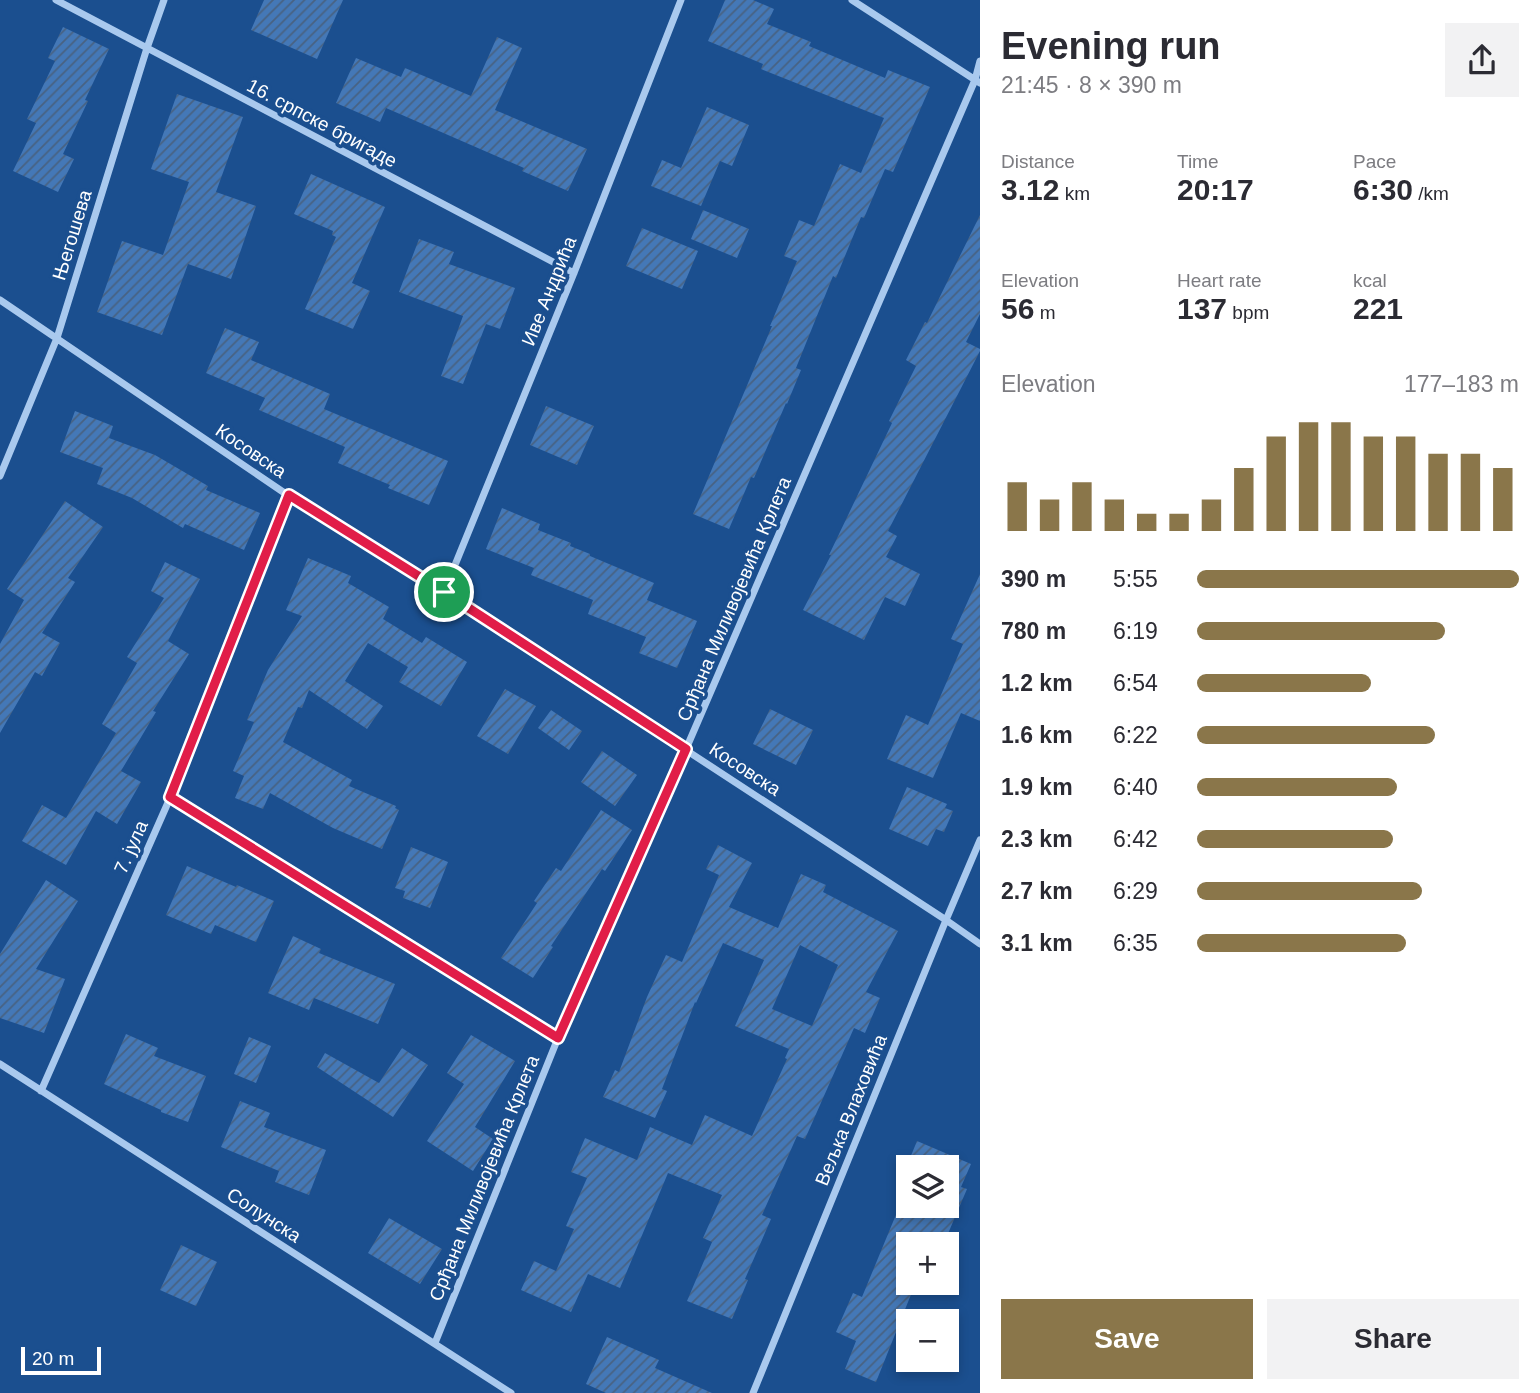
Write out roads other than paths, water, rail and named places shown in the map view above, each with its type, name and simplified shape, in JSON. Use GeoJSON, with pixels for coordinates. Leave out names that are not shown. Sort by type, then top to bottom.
{"type":"FeatureCollection","features":[{"type":"Feature","properties":{"kind":"street","name":"16. српске бригаде"},"geometry":{"type":"LineString","coordinates":[[56,0],[574,273]]}},
{"type":"Feature","properties":{"kind":"street","name":"Његошева"},"geometry":{"type":"LineString","coordinates":[[0,476],[57,338],[164,0]]}},
{"type":"Feature","properties":{"kind":"street","name":"Иве Андрића"},"geometry":{"type":"LineString","coordinates":[[444,592],[574,273],[681,0]]}},
{"type":"Feature","properties":{"kind":"street"},"geometry":{"type":"LineString","coordinates":[[852,0],[977,81]]}},
{"type":"Feature","properties":{"kind":"street","name":"Срђана Миливојевића Крлета"},"geometry":{"type":"LineString","coordinates":[[435,1343],[558,1038],[977,81],[980,61]]}},
{"type":"Feature","properties":{"kind":"street","name":"Косовска"},"geometry":{"type":"LineString","coordinates":[[0,300],[289,495],[686,749],[980,944]]}},
{"type":"Feature","properties":{"kind":"street","name":"7. јула"},"geometry":{"type":"LineString","coordinates":[[41,1091],[170,797],[289,495]]}},
{"type":"Feature","properties":{"kind":"street"},"geometry":{"type":"LineString","coordinates":[[170,797],[558,1038]]}},
{"type":"Feature","properties":{"kind":"street","name":"Вељка Влаховића"},"geometry":{"type":"LineString","coordinates":[[753,1393],[980,841]]}},
{"type":"Feature","properties":{"kind":"street","name":"Солунска"},"geometry":{"type":"LineString","coordinates":[[0,1064],[511,1393]]}}]}
